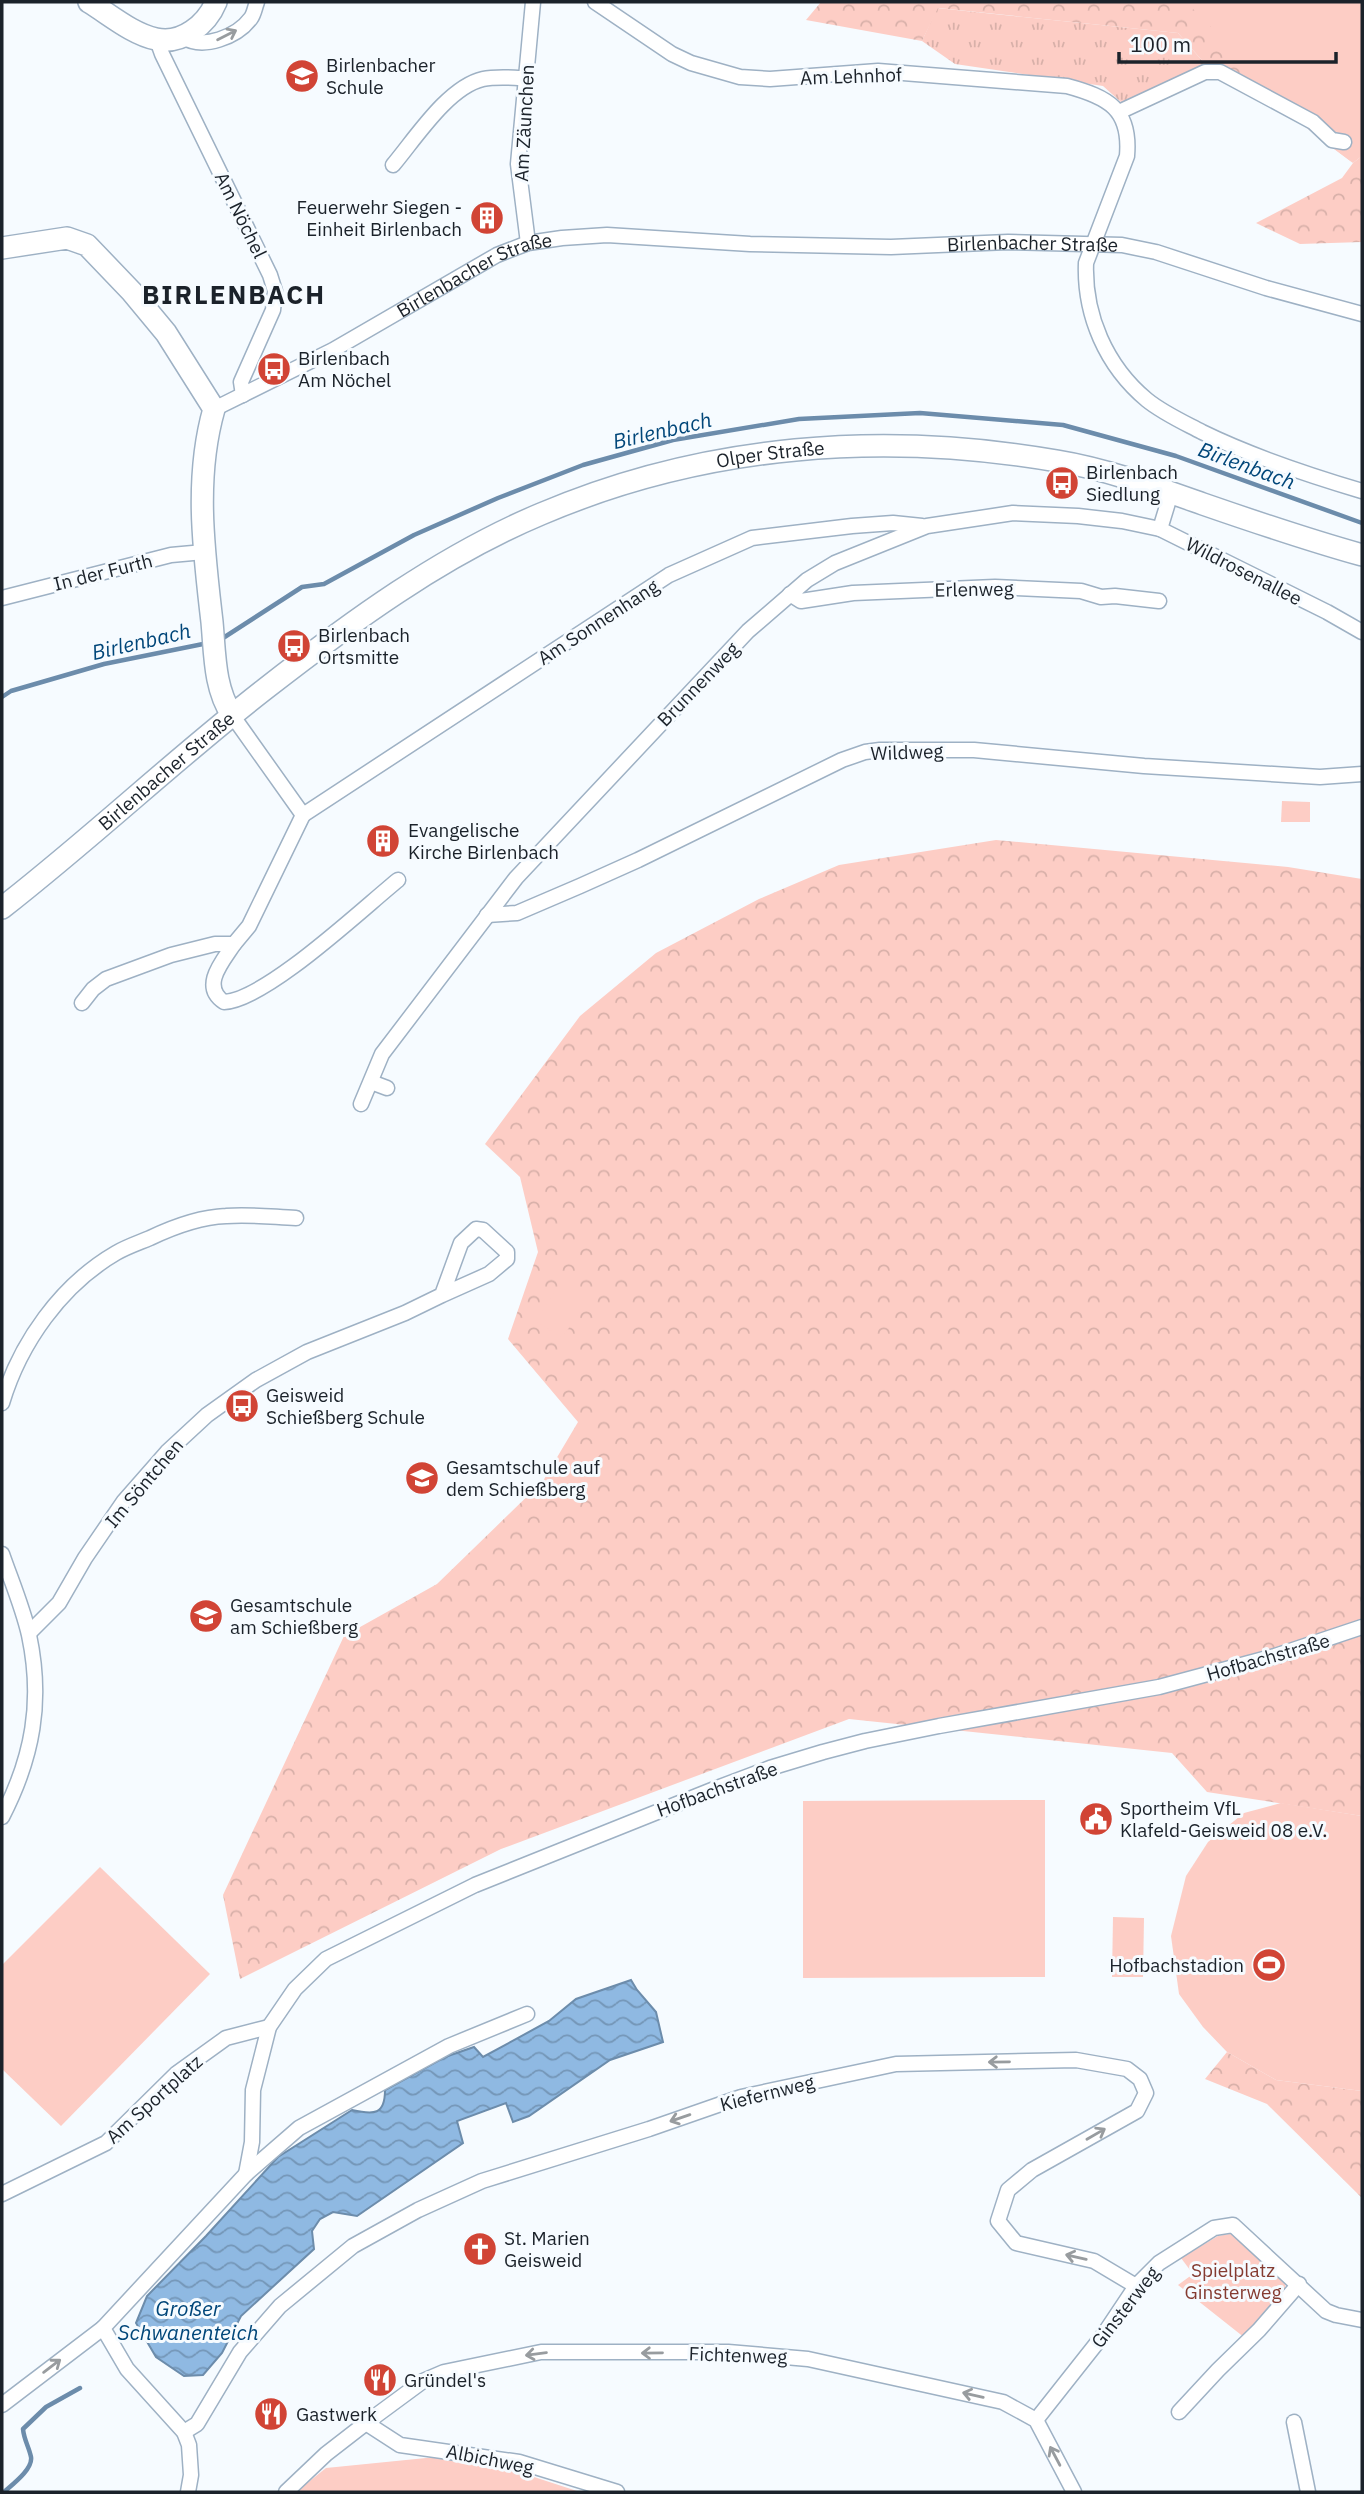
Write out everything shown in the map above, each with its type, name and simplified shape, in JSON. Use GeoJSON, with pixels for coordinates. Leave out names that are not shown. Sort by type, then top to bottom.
{"type":"FeatureCollection","features":[{"type":"Feature","properties":{"kind":"main road"},"geometry":{"type":"LineString","coordinates":[[89,2],[157,40],[183,37],[200,26],[210,15],[216,2]]}},
{"type":"Feature","properties":{"kind":"main road"},"geometry":{"type":"LineString","coordinates":[[2,248],[67,237],[88,245],[166,333],[214,409]]}},
{"type":"Feature","properties":{"kind":"main road","name":"Birlenbacher Straße"},"geometry":{"type":"LineString","coordinates":[[2,908],[232,715],[223,701],[204,552],[203,471],[214,409]]}},
{"type":"Feature","properties":{"kind":"main road","name":"Olper Straße"},"geometry":{"type":"LineString","coordinates":[[232,715],[377,605],[474,547],[541,514],[613,487],[685,467],[761,452],[837,445],[925,446],[962,448],[1062,462],[1171,493],[1362,555]]}},
{"type":"Feature","properties":{"kind":"street"},"geometry":{"type":"LineString","coordinates":[[183,37],[191,42],[215,41],[232,35],[251,18],[257,2]]}},
{"type":"Feature","properties":{"kind":"street","name":"Am Zäunchen"},"geometry":{"type":"LineString","coordinates":[[528,243],[518,164],[533,2]]}},
{"type":"Feature","properties":{"kind":"street","name":"Am Lehnhof"},"geometry":{"type":"LineString","coordinates":[[595,2],[672,54],[691,63],[740,77],[770,79],[878,71],[1067,86],[1096,94],[1119,112]]}},
{"type":"Feature","properties":{"kind":"street","name":"Am Nöchel"},"geometry":{"type":"LineString","coordinates":[[157,40],[270,275],[275,291],[273,310],[241,382],[243,395]]}},
{"type":"Feature","properties":{"kind":"street"},"geometry":{"type":"LineString","coordinates":[[1344,142],[1332,139],[1313,122],[1220,72],[1205,72],[1119,112],[1128,139],[1127,156],[1086,263],[1085,282],[1093,323],[1126,380],[1147,400],[1170,416],[1239,449],[1362,491]]}},
{"type":"Feature","properties":{"kind":"street"},"geometry":{"type":"LineString","coordinates":[[393,165],[446,102],[463,87],[483,79],[526,78]]}},
{"type":"Feature","properties":{"kind":"street","name":"Birlenbacher Straße"},"geometry":{"type":"LineString","coordinates":[[214,409],[333,350],[497,255],[528,243],[607,235],[750,244],[891,247],[1008,242],[1122,245],[1156,252],[1266,288],[1362,314]]}},
{"type":"Feature","properties":{"kind":"street"},"geometry":{"type":"LineString","coordinates":[[1160,529],[1171,493]]}},
{"type":"Feature","properties":{"kind":"street","name":"Brunnenweg"},"geometry":{"type":"LineString","coordinates":[[361,1104],[382,1054],[516,878],[748,631],[807,580],[835,563],[927,526],[1013,513],[1078,516],[1160,529]]}},
{"type":"Feature","properties":{"kind":"street","name":"Am Sonnenhang"},"geometry":{"type":"LineString","coordinates":[[303,814],[669,575],[710,555],[752,538],[893,523],[927,526]]}},
{"type":"Feature","properties":{"kind":"street","name":"Wildrosenallee"},"geometry":{"type":"LineString","coordinates":[[1160,529],[1362,632]]}},
{"type":"Feature","properties":{"kind":"street","name":"In der Furth"},"geometry":{"type":"LineString","coordinates":[[2,598],[171,555],[204,552]]}},
{"type":"Feature","properties":{"kind":"street","name":"Erlenweg"},"geometry":{"type":"LineString","coordinates":[[790,594],[801,601],[853,593],[995,587],[1081,591],[1101,597],[1159,601]]}},
{"type":"Feature","properties":{"kind":"street"},"geometry":{"type":"LineString","coordinates":[[232,715],[303,814],[249,926],[214,976],[212,989],[218,998],[224,1002],[242,999],[277,979],[398,880]]}},
{"type":"Feature","properties":{"kind":"street","name":"Wildweg"},"geometry":{"type":"LineString","coordinates":[[487,915],[517,913],[580,886],[842,760],[865,752],[974,750],[1144,766],[1293,776],[1362,774]]}},
{"type":"Feature","properties":{"kind":"street"},"geometry":{"type":"LineString","coordinates":[[82,1003],[93,989],[106,979],[172,955],[215,944],[234,944]]}},
{"type":"Feature","properties":{"kind":"street"},"geometry":{"type":"LineString","coordinates":[[371,1082],[387,1088]]}},
{"type":"Feature","properties":{"kind":"street"},"geometry":{"type":"LineString","coordinates":[[2,1403],[8,1381],[27,1341],[51,1309],[94,1268],[116,1253],[172,1227],[224,1216],[296,1217]]}},
{"type":"Feature","properties":{"kind":"street","name":"Im Söntchen"},"geometry":{"type":"LineString","coordinates":[[29,1633],[59,1603],[85,1558],[124,1501],[167,1452],[207,1415],[256,1380],[307,1352],[405,1313],[489,1274],[507,1259],[507,1252],[483,1230],[476,1229],[461,1243],[442,1295]]}},
{"type":"Feature","properties":{"kind":"street"},"geometry":{"type":"LineString","coordinates":[[2,1554],[29,1633],[37,1693],[30,1747],[2,1817]]}},
{"type":"Feature","properties":{"kind":"street","name":"Hofbachstraße"},"geometry":{"type":"LineString","coordinates":[[246,2174],[253,2142],[253,2090],[268,2026],[295,1989],[326,1959],[475,1885],[620,1825],[770,1768],[877,1738],[1160,1687],[1275,1657],[1362,1627]]}},
{"type":"Feature","properties":{"kind":"street"},"geometry":{"type":"LineString","coordinates":[[2,2406],[103,2328],[246,2174],[299,2128],[449,2046],[527,2014]]}},
{"type":"Feature","properties":{"kind":"street","name":"Am Sportplatz"},"geometry":{"type":"LineString","coordinates":[[2,2194],[106,2143],[176,2074],[226,2038],[268,2026]]}},
{"type":"Feature","properties":{"kind":"street","name":"Kiefernweg"},"geometry":{"type":"LineString","coordinates":[[184,2432],[197,2424],[240,2352],[279,2306],[354,2246],[418,2210],[482,2181],[741,2097],[896,2064],[1076,2060],[1127,2069],[1140,2079],[1146,2093],[1137,2110],[1032,2171],[1008,2190],[998,2221],[1016,2243],[1094,2261],[1136,2287]]}},
{"type":"Feature","properties":{"kind":"street","name":"Ginsterweg"},"geometry":{"type":"LineString","coordinates":[[1036,2420],[1104,2334],[1136,2287],[1159,2263],[1214,2228],[1233,2225],[1326,2311],[1362,2320]]}},
{"type":"Feature","properties":{"kind":"street"},"geometry":{"type":"LineString","coordinates":[[1179,2412],[1259,2330],[1299,2284]]}},
{"type":"Feature","properties":{"kind":"street"},"geometry":{"type":"LineString","coordinates":[[103,2328],[127,2369],[184,2432],[189,2445],[191,2475],[188,2492]]}},
{"type":"Feature","properties":{"kind":"street","name":"Fichtenweg"},"geometry":{"type":"LineString","coordinates":[[286,2492],[326,2454],[423,2381],[444,2372],[541,2352],[728,2352],[808,2358],[1003,2402],[1036,2420]]}},
{"type":"Feature","properties":{"kind":"street"},"geometry":{"type":"LineString","coordinates":[[1036,2420],[1074,2492]]}},
{"type":"Feature","properties":{"kind":"street"},"geometry":{"type":"LineString","coordinates":[[1294,2422],[1308,2492]]}},
{"type":"Feature","properties":{"kind":"street","name":"Albichweg"},"geometry":{"type":"LineString","coordinates":[[366,2423],[400,2445],[519,2462],[617,2492]]}},
{"type":"Feature","properties":{"kind":"green space"},"geometry":{"type":"Polygon","coordinates":[[[821,2],[1187,2],[1353,163],[1300,123],[1234,86],[1206,65],[1178,33],[938,8],[922,41],[806,20],[821,2]]]}},
{"type":"Feature","properties":{"kind":"green space"},"geometry":{"type":"Polygon","coordinates":[[[1186,2],[1362,2],[1362,156],[1353,163],[1330,146],[1186,2]]]}},
{"type":"Feature","properties":{"kind":"green space"},"geometry":{"type":"Polygon","coordinates":[[[937,8],[1178,33],[1206,65],[1131,111],[1103,86],[955,64],[922,41],[937,8]]]}},
{"type":"Feature","properties":{"kind":"green space"},"geometry":{"type":"Polygon","coordinates":[[[1362,156],[1362,242],[1300,244],[1256,223],[1342,178],[1362,156]]]}},
{"type":"Feature","properties":{"kind":"green space"},"geometry":{"type":"Polygon","coordinates":[[[1282,801],[1310,802],[1310,822],[1281,822],[1282,801]]]}},
{"type":"Feature","properties":{"kind":"green space"},"geometry":{"type":"Polygon","coordinates":[[[996,840],[1288,867],[1362,879],[1362,1816],[1207,1792],[1172,1753],[849,1719],[501,1849],[240,1979],[223,1895],[344,1636],[437,1584],[543,1481],[578,1422],[508,1339],[538,1252],[520,1177],[485,1144],[580,1016],[656,953],[759,899],[839,865],[996,840]]]}},
{"type":"Feature","properties":{"kind":"green space"},"geometry":{"type":"Polygon","coordinates":[[[559,1285],[586,1303],[562,1338],[536,1321],[559,1285]]]}},
{"type":"Feature","properties":{"kind":"green space"},"geometry":{"type":"Polygon","coordinates":[[[1045,1800],[1045,1977],[803,1978],[803,1801],[1045,1800]]]}},
{"type":"Feature","properties":{"kind":"green space","name":"Hofbachstadion"},"geometry":{"type":"Polygon","coordinates":[[[1281,1803],[1362,1816],[1362,2091],[1276,2080],[1227,2052],[1203,2027],[1179,1994],[1171,1936],[1186,1876],[1208,1842],[1244,1813],[1281,1803]]]}},
{"type":"Feature","properties":{"kind":"green space"},"geometry":{"type":"Polygon","coordinates":[[[100,1867],[210,1974],[61,2126],[2,2069],[2,1965],[100,1867]]]}},
{"type":"Feature","properties":{"kind":"green space"},"geometry":{"type":"Polygon","coordinates":[[[1113,1917],[1144,1918],[1143,1977],[1112,1977],[1113,1917]]]}},
{"type":"Feature","properties":{"kind":"green space"},"geometry":{"type":"Polygon","coordinates":[[[1227,2052],[1276,2080],[1362,2091],[1362,2198],[1267,2104],[1205,2079],[1227,2052]]]}},
{"type":"Feature","properties":{"kind":"green space","name":"Spielplatz Ginsterweg"},"geometry":{"type":"Polygon","coordinates":[[[1235,2233],[1286,2280],[1284,2297],[1245,2338],[1178,2285],[1193,2274],[1181,2258],[1218,2236],[1235,2233]]]}},
{"type":"Feature","properties":{"kind":"green space"},"geometry":{"type":"Polygon","coordinates":[[[436,2457],[491,2463],[580,2492],[296,2492],[326,2468],[436,2457]]]}},
{"type":"Feature","properties":{"kind":"water","name":"Großer Schwanenteich"},"geometry":{"type":"Polygon","coordinates":[[[631,1980],[656,2012],[663,2042],[610,2060],[529,2116],[513,2122],[506,2103],[457,2121],[463,2143],[357,2216],[333,2212],[320,2219],[312,2231],[314,2249],[241,2316],[222,2353],[203,2375],[184,2376],[156,2357],[136,2323],[147,2296],[278,2157],[352,2110],[377,2111],[383,2104],[385,2090],[445,2057],[474,2047],[483,2057],[549,2021],[576,1999],[631,1980]]]}},
{"type":"Feature","properties":{"kind":"waterway","name":"Birlenbach"},"geometry":{"type":"LineString","coordinates":[[220,640],[302,587],[324,584],[414,535],[583,465],[673,440],[799,419],[920,413],[1063,425],[1176,456],[1362,523]]}},
{"type":"Feature","properties":{"kind":"waterway","name":"Birlenbach"},"geometry":{"type":"LineString","coordinates":[[2,697],[11,691],[104,664],[208,643]]}},
{"type":"Feature","properties":{"kind":"waterway"},"geometry":{"type":"LineString","coordinates":[[4,2492],[22,2476],[31,2462],[23,2429],[46,2407],[80,2388]]}},
{"type":"Feature","properties":{"kind":"place","name":"Birlenbacher Schule"},"geometry":{"type":"Point","coordinates":[302,76]}},
{"type":"Feature","properties":{"kind":"place","name":"Feuerwehr Siegen - Einheit Birlenbach"},"geometry":{"type":"Point","coordinates":[487,218]}},
{"type":"Feature","properties":{"kind":"place","name":"Birlenbach Am Nöchel"},"geometry":{"type":"Point","coordinates":[274,369]}},
{"type":"Feature","properties":{"kind":"place","name":"Birlenbach Siedlung"},"geometry":{"type":"Point","coordinates":[1062,483]}},
{"type":"Feature","properties":{"kind":"place","name":"Birlenbach Ortsmitte"},"geometry":{"type":"Point","coordinates":[294,646]}},
{"type":"Feature","properties":{"kind":"place","name":"Evangelische Kirche Birlenbach"},"geometry":{"type":"Point","coordinates":[383,841]}},
{"type":"Feature","properties":{"kind":"place","name":"Geisweid Schießberg Schule"},"geometry":{"type":"Point","coordinates":[242,1406]}},
{"type":"Feature","properties":{"kind":"place","name":"Gesamtschule auf dem Schießberg"},"geometry":{"type":"Point","coordinates":[422,1478]}},
{"type":"Feature","properties":{"kind":"place","name":"Gesamtschule am Schießberg"},"geometry":{"type":"Point","coordinates":[206,1616]}},
{"type":"Feature","properties":{"kind":"place","name":"Sportheim VfL Klafeld-Geisweid 08 e.V."},"geometry":{"type":"Point","coordinates":[1096,1819]}},
{"type":"Feature","properties":{"kind":"place","name":"Hofbachstadion"},"geometry":{"type":"Point","coordinates":[1269,1965]}},
{"type":"Feature","properties":{"kind":"place","name":"St. Marien Geisweid"},"geometry":{"type":"Point","coordinates":[480,2249]}},
{"type":"Feature","properties":{"kind":"place","name":"Gründel's"},"geometry":{"type":"Point","coordinates":[380,2380]}},
{"type":"Feature","properties":{"kind":"place","name":"Gastwerk"},"geometry":{"type":"Point","coordinates":[271,2414]}},
{"type":"Feature","properties":{"kind":"district","name":"BIRLENBACH"},"geometry":{"type":"Point","coordinates":[234,294]}}]}
